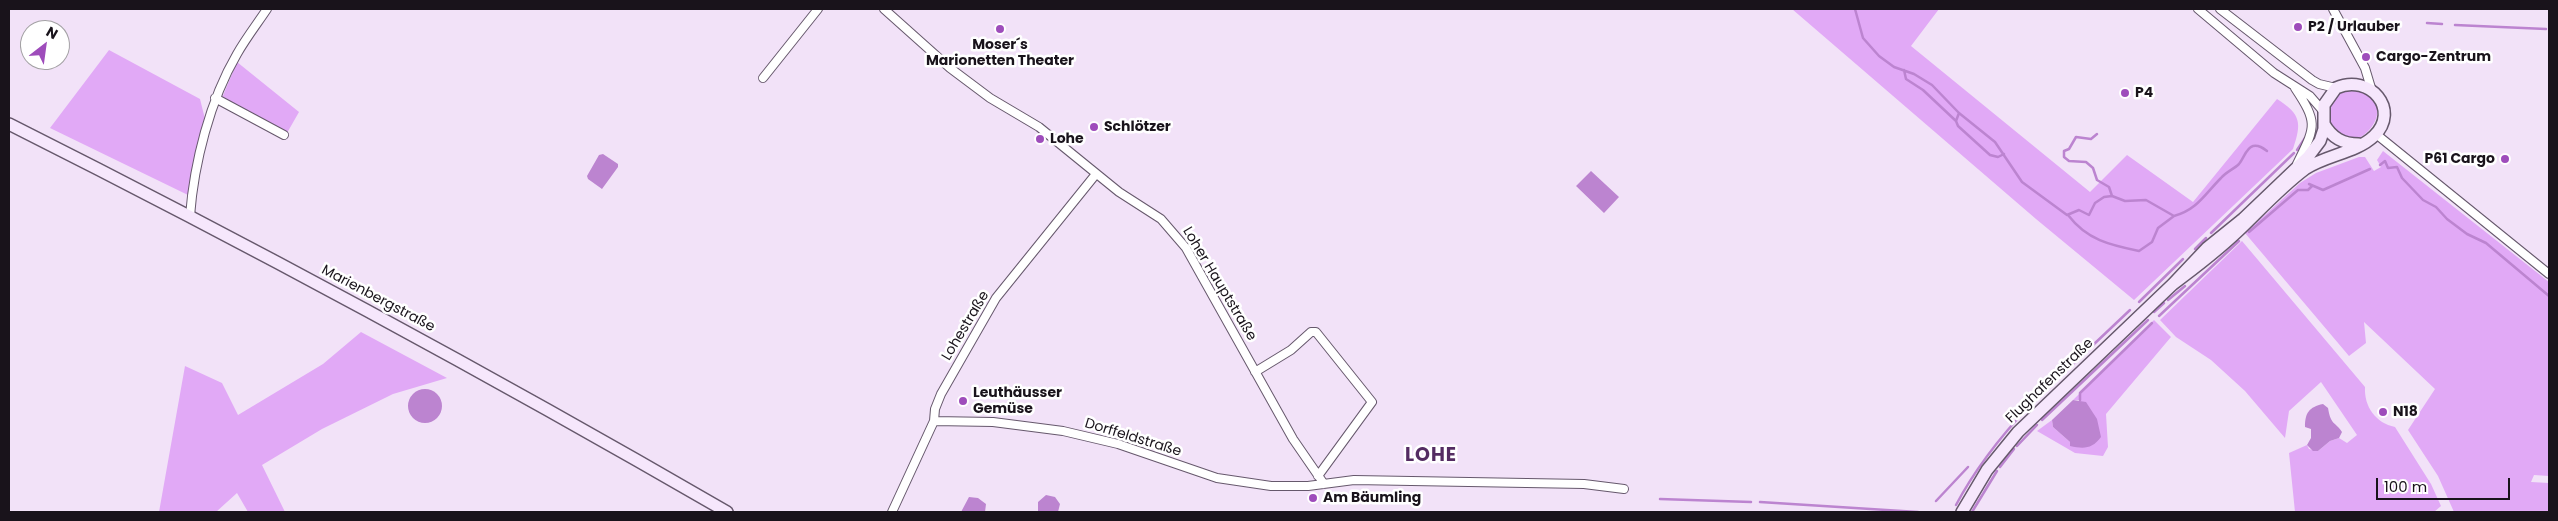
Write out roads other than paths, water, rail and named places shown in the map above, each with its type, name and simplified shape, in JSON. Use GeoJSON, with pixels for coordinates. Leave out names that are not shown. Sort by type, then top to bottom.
{"type":"FeatureCollection","features":[{"type":"Feature","properties":{"kind":"main road"},"geometry":{"type":"LineString","coordinates":[[2323,111],[2327,100],[2336,88],[2352,84],[2371,88],[2380,100],[2383,111],[2382,121],[2376,134]]}},
{"type":"Feature","properties":{"kind":"main road","name":"Flughafenstraße"},"geometry":{"type":"LineString","coordinates":[[1962,512],[1987,470],[2010,440],[2173,284],[2207,248],[2238,223],[2294,172],[2317,146],[2324,124],[2323,111]]}},
{"type":"Feature","properties":{"kind":"main road","name":"Marienbergstraße"},"geometry":{"type":"LineString","coordinates":[[9,124],[190,216],[411,334],[727,512]]}},
{"type":"Feature","properties":{"kind":"main road"},"geometry":{"type":"LineString","coordinates":[[2324,124],[2338,139],[2350,144],[2360,144]]}},
{"type":"Feature","properties":{"kind":"main road","name":"Flughafenstraße"},"geometry":{"type":"LineString","coordinates":[[2173,284],[2217,250],[2303,171],[2324,158],[2360,144],[2376,134]]}},
{"type":"Feature","properties":{"kind":"street"},"geometry":{"type":"LineString","coordinates":[[190,216],[192,196],[216,98],[236,54],[267,9]]}},
{"type":"Feature","properties":{"kind":"street"},"geometry":{"type":"LineString","coordinates":[[763,78],[818,9]]}},
{"type":"Feature","properties":{"kind":"street","name":"Loher Hauptstraße"},"geometry":{"type":"LineString","coordinates":[[884,9],[950,68],[990,98],[1039,127],[1119,192],[1162,219],[1174,231],[1186,248],[1293,439],[1324,484]]}},
{"type":"Feature","properties":{"kind":"street","name":"Flughafenstraße"},"geometry":{"type":"LineString","coordinates":[[2198,9],[2274,73],[2310,96],[2323,111]]}},
{"type":"Feature","properties":{"kind":"street"},"geometry":{"type":"LineString","coordinates":[[2220,9],[2312,80],[2319,84],[2336,88]]}},
{"type":"Feature","properties":{"kind":"street"},"geometry":{"type":"LineString","coordinates":[[2333,9],[2365,68],[2371,88]]}},
{"type":"Feature","properties":{"kind":"street","name":"Flughafenstraße"},"geometry":{"type":"LineString","coordinates":[[2293,84],[2310,113],[2313,126],[2311,136],[2294,172]]}},
{"type":"Feature","properties":{"kind":"street"},"geometry":{"type":"LineString","coordinates":[[216,98],[284,135]]}},
{"type":"Feature","properties":{"kind":"street"},"geometry":{"type":"LineString","coordinates":[[2376,134],[2549,274]]}},
{"type":"Feature","properties":{"kind":"street","name":"Lohestraße"},"geometry":{"type":"LineString","coordinates":[[892,512],[934,421],[941,394],[996,298],[1096,174]]}},
{"type":"Feature","properties":{"kind":"street"},"geometry":{"type":"LineString","coordinates":[[1256,372],[1290,350],[1311,332],[1316,332],[1372,402],[1318,476]]}},
{"type":"Feature","properties":{"kind":"street","name":"Dorffeldstraße"},"geometry":{"type":"LineString","coordinates":[[934,421],[993,422],[1062,430],[1118,444],[1199,472],[1235,481],[1271,486],[1372,480],[1584,484],[1624,489]]}},
{"type":"Feature","properties":{"kind":"waterway"},"geometry":{"type":"LineString","coordinates":[[1855,9],[1863,38],[1879,56],[1894,67],[1914,74],[1932,85],[1959,113],[1995,142],[2022,182],[2067,215],[2079,210],[2089,215],[2095,203],[2104,197],[2112,196],[2125,201],[2146,200],[2174,216],[2195,206],[2223,176],[2239,164],[2251,147],[2259,146],[2267,151]]}},
{"type":"Feature","properties":{"kind":"waterway"},"geometry":{"type":"LineString","coordinates":[[2427,23],[2442,24]]}},
{"type":"Feature","properties":{"kind":"waterway"},"geometry":{"type":"LineString","coordinates":[[2455,25],[2546,29]]}},
{"type":"Feature","properties":{"kind":"waterway"},"geometry":{"type":"LineString","coordinates":[[1904,70],[1906,79],[1923,90],[1956,121]]}},
{"type":"Feature","properties":{"kind":"waterway"},"geometry":{"type":"LineString","coordinates":[[1959,113],[1956,121],[1958,126],[1990,155],[1998,157],[2004,154]]}},
{"type":"Feature","properties":{"kind":"waterway"},"geometry":{"type":"LineString","coordinates":[[2097,134],[2091,139],[2076,137],[2069,149],[2064,151],[2064,157],[2069,161],[2086,162],[2093,168],[2097,180],[2109,187],[2112,196]]}},
{"type":"Feature","properties":{"kind":"waterway"},"geometry":{"type":"LineString","coordinates":[[2297,150],[2305,138]]}},
{"type":"Feature","properties":{"kind":"waterway"},"geometry":{"type":"LineString","coordinates":[[2211,233],[2294,153]]}},
{"type":"Feature","properties":{"kind":"waterway"},"geometry":{"type":"LineString","coordinates":[[2380,165],[2385,161],[2388,168],[2397,167],[2402,178],[2423,200],[2436,207],[2447,219],[2467,234],[2486,243],[2549,296]]}},
{"type":"Feature","properties":{"kind":"waterway"},"geometry":{"type":"LineString","coordinates":[[2309,184],[2323,190],[2370,169]]}},
{"type":"Feature","properties":{"kind":"waterway"},"geometry":{"type":"LineString","coordinates":[[2249,232],[2298,190],[2308,190],[2312,186]]}},
{"type":"Feature","properties":{"kind":"waterway"},"geometry":{"type":"LineString","coordinates":[[2068,215],[2091,236],[2109,244],[2139,251],[2152,242],[2158,228],[2174,216]]}},
{"type":"Feature","properties":{"kind":"waterway"},"geometry":{"type":"LineString","coordinates":[[2195,249],[2206,238]]}},
{"type":"Feature","properties":{"kind":"waterway"},"geometry":{"type":"LineString","coordinates":[[2159,316],[2239,241]]}},
{"type":"Feature","properties":{"kind":"waterway"},"geometry":{"type":"LineString","coordinates":[[2139,302],[2183,259]]}},
{"type":"Feature","properties":{"kind":"waterway"},"geometry":{"type":"LineString","coordinates":[[2168,300],[2185,286]]}},
{"type":"Feature","properties":{"kind":"waterway"},"geometry":{"type":"LineString","coordinates":[[2154,312],[2164,303]]}},
{"type":"Feature","properties":{"kind":"waterway"},"geometry":{"type":"LineString","coordinates":[[2036,399],[2130,310]]}},
{"type":"Feature","properties":{"kind":"waterway"},"geometry":{"type":"LineString","coordinates":[[2042,420],[2148,320]]}},
{"type":"Feature","properties":{"kind":"waterway"},"geometry":{"type":"LineString","coordinates":[[2080,400],[2080,393],[2152,323]]}},
{"type":"Feature","properties":{"kind":"waterway"},"geometry":{"type":"LineString","coordinates":[[1956,505],[1990,452],[2030,405]]}},
{"type":"Feature","properties":{"kind":"waterway"},"geometry":{"type":"LineString","coordinates":[[2017,446],[2037,425]]}},
{"type":"Feature","properties":{"kind":"waterway"},"geometry":{"type":"LineString","coordinates":[[2000,467],[2014,449]]}},
{"type":"Feature","properties":{"kind":"waterway"},"geometry":{"type":"LineString","coordinates":[[1936,501],[1968,467]]}},
{"type":"Feature","properties":{"kind":"waterway"},"geometry":{"type":"LineString","coordinates":[[1972,512],[1997,471]]}},
{"type":"Feature","properties":{"kind":"waterway"},"geometry":{"type":"LineString","coordinates":[[1660,499],[1751,502]]}},
{"type":"Feature","properties":{"kind":"waterway"},"geometry":{"type":"LineString","coordinates":[[1760,502],[1918,512]]}},
{"type":"Feature","properties":{"kind":"place","name":"P2 / Urlauber"},"geometry":{"type":"Point","coordinates":[2298,27]}},
{"type":"Feature","properties":{"kind":"place","name":"Moser´s Marionetten Theater"},"geometry":{"type":"Point","coordinates":[1000,29]}},
{"type":"Feature","properties":{"kind":"place","name":"Cargo-Zentrum"},"geometry":{"type":"Point","coordinates":[2366,57]}},
{"type":"Feature","properties":{"kind":"place","name":"P4"},"geometry":{"type":"Point","coordinates":[2125,93]}},
{"type":"Feature","properties":{"kind":"place","name":"Schlötzer"},"geometry":{"type":"Point","coordinates":[1094,127]}},
{"type":"Feature","properties":{"kind":"place","name":"Lohe"},"geometry":{"type":"Point","coordinates":[1040,139]}},
{"type":"Feature","properties":{"kind":"place","name":"P61 Cargo"},"geometry":{"type":"Point","coordinates":[2505,159]}},
{"type":"Feature","properties":{"kind":"place","name":"Leuthäusser Gemüse"},"geometry":{"type":"Point","coordinates":[963,401]}},
{"type":"Feature","properties":{"kind":"place","name":"N18"},"geometry":{"type":"Point","coordinates":[2383,412]}},
{"type":"Feature","properties":{"kind":"place","name":"Am Bäumling"},"geometry":{"type":"Point","coordinates":[1313,498]}},
{"type":"Feature","properties":{"kind":"district","name":"LOHE"},"geometry":{"type":"Point","coordinates":[1431,456]}}]}
